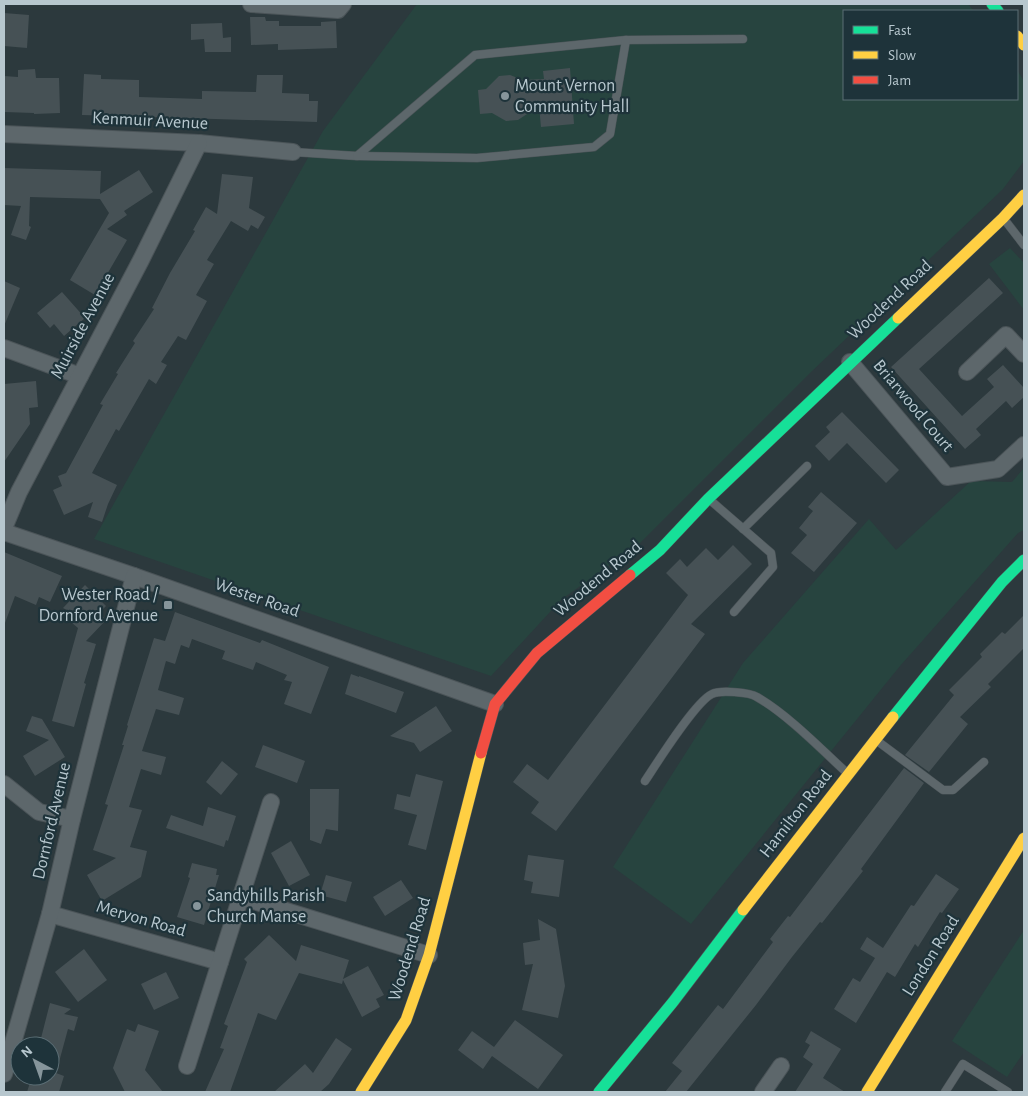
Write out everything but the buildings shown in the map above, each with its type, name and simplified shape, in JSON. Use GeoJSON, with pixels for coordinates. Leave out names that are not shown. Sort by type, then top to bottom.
{"type":"FeatureCollection","features":[{"type":"Feature","properties":{"kind":"street"},"geometry":{"type":"LineString","coordinates":[[252,4],[338,10],[343,4]]}},
{"type":"Feature","properties":{"kind":"street","name":"Kenmuir Avenue"},"geometry":{"type":"LineString","coordinates":[[4,134],[200,144],[293,152]]}},
{"type":"Feature","properties":{"kind":"street","name":"Muirside Avenue"},"geometry":{"type":"LineString","coordinates":[[4,528],[19,492],[200,144]]}},
{"type":"Feature","properties":{"kind":"street","name":"Woodend Road"},"geometry":{"type":"LineString","coordinates":[[361,1092],[406,1020],[429,955],[482,747],[495,704],[537,653],[660,550],[708,499],[1003,218],[1024,195]]}},
{"type":"Feature","properties":{"kind":"street"},"geometry":{"type":"LineString","coordinates":[[967,372],[1006,335],[1024,354]]}},
{"type":"Feature","properties":{"kind":"street"},"geometry":{"type":"LineString","coordinates":[[4,348],[80,376]]}},
{"type":"Feature","properties":{"kind":"street","name":"Briarwood Court"},"geometry":{"type":"LineString","coordinates":[[850,362],[947,477],[998,469],[1024,445]]}},
{"type":"Feature","properties":{"kind":"street","name":"Wester Road"},"geometry":{"type":"LineString","coordinates":[[4,532],[495,704]]}},
{"type":"Feature","properties":{"kind":"street","name":"Hamilton Road"},"geometry":{"type":"LineString","coordinates":[[599,1092],[673,1002],[875,739],[1002,582],[1024,560]]}},
{"type":"Feature","properties":{"kind":"street","name":"Dornford Avenue"},"geometry":{"type":"LineString","coordinates":[[4,1074],[50,914],[134,576]]}},
{"type":"Feature","properties":{"kind":"street"},"geometry":{"type":"LineString","coordinates":[[4,784],[39,812],[72,820]]}},
{"type":"Feature","properties":{"kind":"street"},"geometry":{"type":"LineString","coordinates":[[187,1066],[271,802]]}},
{"type":"Feature","properties":{"kind":"street","name":"London Road"},"geometry":{"type":"LineString","coordinates":[[867,1092],[1024,838]]}},
{"type":"Feature","properties":{"kind":"street"},"geometry":{"type":"LineString","coordinates":[[241,897],[429,955]]}},
{"type":"Feature","properties":{"kind":"street","name":"Meryon Road"},"geometry":{"type":"LineString","coordinates":[[50,914],[220,962]]}},
{"type":"Feature","properties":{"kind":"street"},"geometry":{"type":"LineString","coordinates":[[763,1092],[781,1066]]}},
{"type":"Feature","properties":{"kind":"lane"},"geometry":{"type":"LineString","coordinates":[[357,156],[475,55],[626,40],[743,39]]}},
{"type":"Feature","properties":{"kind":"lane"},"geometry":{"type":"LineString","coordinates":[[293,152],[357,156],[477,158],[594,147],[610,134],[626,40]]}},
{"type":"Feature","properties":{"kind":"lane"},"geometry":{"type":"LineString","coordinates":[[1003,218],[1024,245]]}},
{"type":"Feature","properties":{"kind":"lane"},"geometry":{"type":"LineString","coordinates":[[743,529],[807,466]]}},
{"type":"Feature","properties":{"kind":"lane"},"geometry":{"type":"LineString","coordinates":[[708,499],[772,553],[774,567],[734,612]]}},
{"type":"Feature","properties":{"kind":"lane"},"geometry":{"type":"LineString","coordinates":[[645,781],[695,708],[712,694],[734,692],[755,696],[794,724],[848,774]]}},
{"type":"Feature","properties":{"kind":"lane"},"geometry":{"type":"LineString","coordinates":[[875,739],[943,790],[953,790],[984,762]]}},
{"type":"Feature","properties":{"kind":"lane"},"geometry":{"type":"LineString","coordinates":[[945,1092],[963,1064],[1008,1092]]}},
{"type":"Feature","properties":{"kind":"green space"},"geometry":{"type":"Polygon","coordinates":[[[417,4],[968,4],[973,10],[843,10],[843,100],[1018,100],[1018,72],[1024,81],[1024,161],[1003,189],[811,372],[638,545],[562,599],[491,676],[94,539],[323,131],[417,4]]]}},
{"type":"Feature","properties":{"kind":"green space"},"geometry":{"type":"Polygon","coordinates":[[[1010,248],[1024,263],[1024,310],[989,264],[1010,248]]]}},
{"type":"Feature","properties":{"kind":"green space"},"geometry":{"type":"Polygon","coordinates":[[[1024,468],[1024,530],[1018,533],[900,666],[691,924],[613,867],[743,663],[869,519],[896,550],[971,481],[1012,482],[1024,468]]]}},
{"type":"Feature","properties":{"kind":"green space"},"geometry":{"type":"Polygon","coordinates":[[[1024,930],[1024,1052],[1007,1077],[952,1041],[1024,930]]]}},
{"type":"Feature","properties":{"kind":"traffic: fast"},"geometry":{"type":"LineString","coordinates":[[992,4],[997,10]]}},
{"type":"Feature","properties":{"kind":"traffic: fast"},"geometry":{"type":"LineString","coordinates":[[630,575],[660,550],[708,499],[898,318]]}},
{"type":"Feature","properties":{"kind":"traffic: fast"},"geometry":{"type":"LineString","coordinates":[[893,717],[1002,582],[1024,560]]}},
{"type":"Feature","properties":{"kind":"traffic: fast"},"geometry":{"type":"LineString","coordinates":[[599,1092],[673,1002],[743,910]]}},
{"type":"Feature","properties":{"kind":"traffic: slow"},"geometry":{"type":"LineString","coordinates":[[1018,37],[1024,45]]}},
{"type":"Feature","properties":{"kind":"traffic: slow"},"geometry":{"type":"LineString","coordinates":[[898,318],[1003,218],[1024,195]]}},
{"type":"Feature","properties":{"kind":"traffic: slow"},"geometry":{"type":"LineString","coordinates":[[743,910],[893,717]]}},
{"type":"Feature","properties":{"kind":"traffic: slow"},"geometry":{"type":"LineString","coordinates":[[361,1092],[406,1020],[429,955],[481,753]]}},
{"type":"Feature","properties":{"kind":"traffic: slow"},"geometry":{"type":"LineString","coordinates":[[867,1092],[1024,838]]}},
{"type":"Feature","properties":{"kind":"traffic: jam"},"geometry":{"type":"LineString","coordinates":[[481,753],[495,704],[537,653],[630,575]]}},
{"type":"Feature","properties":{"kind":"place","name":"Mount Vernon Community Hall"},"geometry":{"type":"Point","coordinates":[505,96]}},
{"type":"Feature","properties":{"kind":"place","name":"Wester Road / Dornford Avenue"},"geometry":{"type":"Point","coordinates":[168,605]}},
{"type":"Feature","properties":{"kind":"place","name":"Sandyhills Parish Church Manse"},"geometry":{"type":"Point","coordinates":[197,906]}}]}
